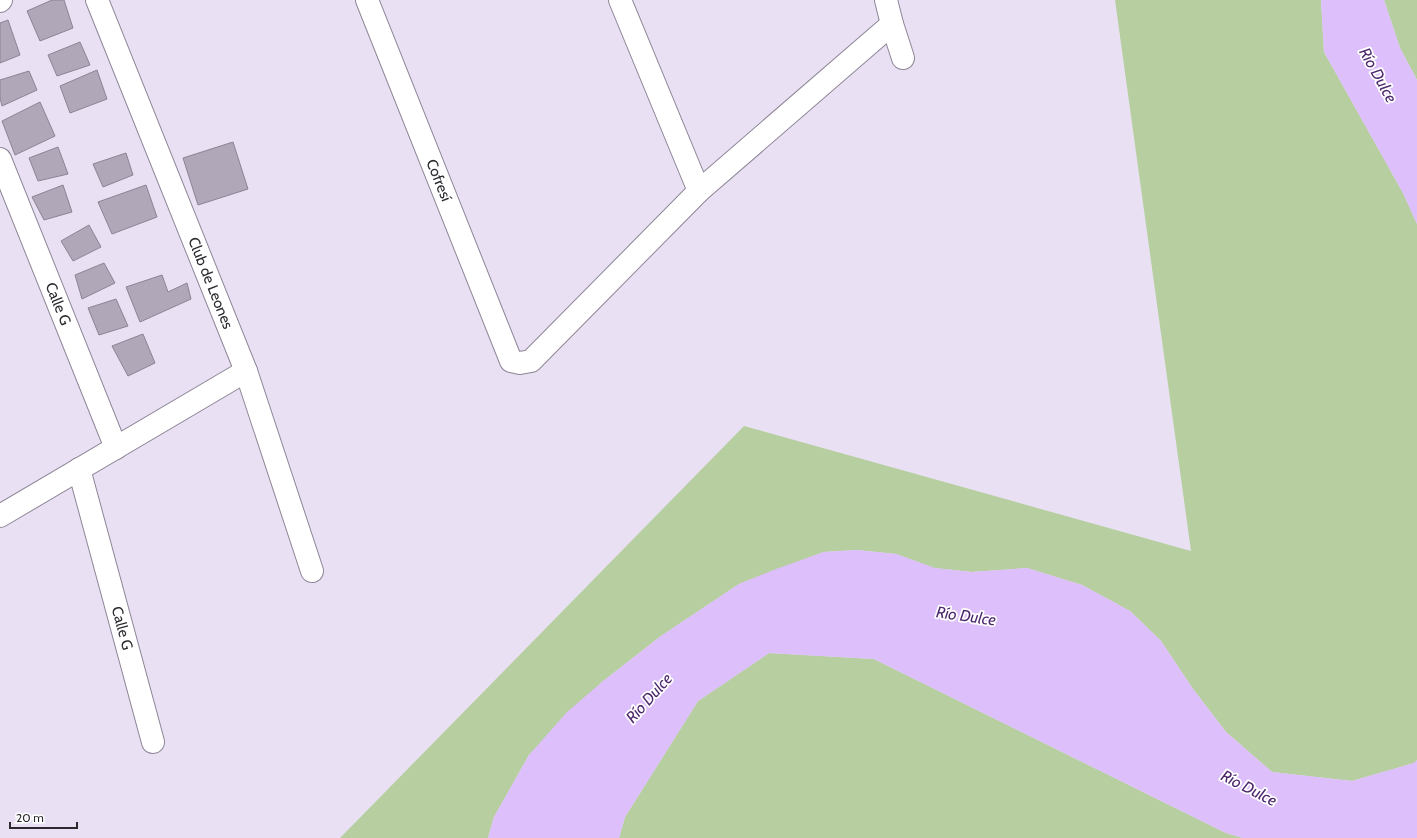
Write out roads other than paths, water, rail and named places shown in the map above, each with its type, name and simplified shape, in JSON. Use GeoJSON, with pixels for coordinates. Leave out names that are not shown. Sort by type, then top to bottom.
{"type":"FeatureCollection","features":[{"type":"Feature","properties":{"kind":"street","name":"Club de Leones"},"geometry":{"type":"LineString","coordinates":[[97,0],[246,371],[312,571]]}},
{"type":"Feature","properties":{"kind":"street","name":"Cofresí"},"geometry":{"type":"LineString","coordinates":[[367,0],[511,360],[520,363],[531,361],[700,191]]}},
{"type":"Feature","properties":{"kind":"street"},"geometry":{"type":"LineString","coordinates":[[620,0],[700,191],[892,24]]}},
{"type":"Feature","properties":{"kind":"street"},"geometry":{"type":"LineString","coordinates":[[886,0],[892,24],[904,58]]}},
{"type":"Feature","properties":{"kind":"street","name":"Calle G"},"geometry":{"type":"LineString","coordinates":[[0,159],[116,448]]}},
{"type":"Feature","properties":{"kind":"street"},"geometry":{"type":"LineString","coordinates":[[0,516],[246,371]]}},
{"type":"Feature","properties":{"kind":"street","name":"Calle G"},"geometry":{"type":"LineString","coordinates":[[80,469],[152,742]]}},
{"type":"Feature","properties":{"kind":"water","name":"Río Dulce"},"geometry":{"type":"Polygon","coordinates":[[[1321,0],[1384,0],[1400,48],[1417,80],[1417,224],[1403,193],[1324,52],[1321,0]]]}},
{"type":"Feature","properties":{"kind":"water","name":"Río Dulce"},"geometry":{"type":"Polygon","coordinates":[[[857,550],[896,554],[935,568],[972,572],[1027,568],[1082,585],[1130,611],[1161,641],[1193,689],[1226,732],[1272,772],[1352,781],[1414,763],[1417,760],[1417,838],[1243,838],[1226,833],[874,659],[769,653],[698,701],[625,817],[619,838],[488,838],[494,817],[529,755],[567,712],[602,682],[661,636],[739,584],[824,552],[857,550]]]}}]}
